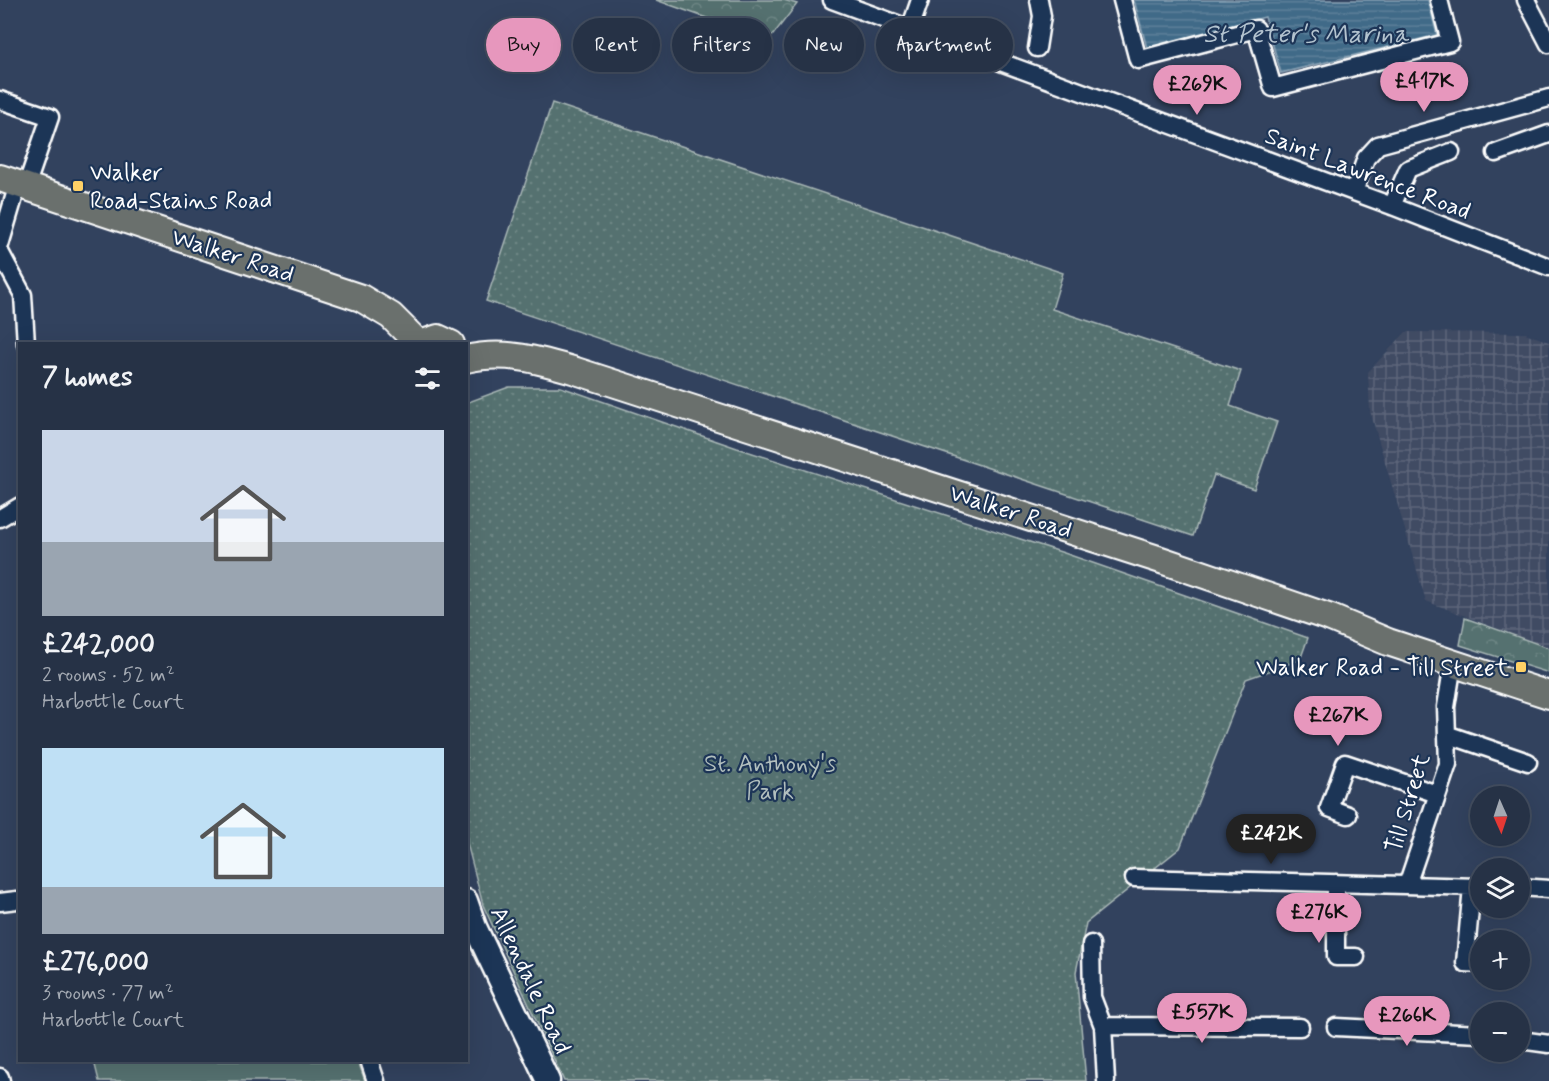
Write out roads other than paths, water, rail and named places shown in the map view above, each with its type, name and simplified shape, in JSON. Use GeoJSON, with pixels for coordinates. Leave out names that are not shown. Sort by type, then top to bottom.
{"type":"FeatureCollection","features":[{"type":"Feature","properties":{"kind":"main road","name":"Walker Road"},"geometry":{"type":"LineString","coordinates":[[15,183],[361,298],[391,316],[417,342]]}},
{"type":"Feature","properties":{"kind":"main road"},"geometry":{"type":"LineString","coordinates":[[425,342],[438,338],[447,342]]}},
{"type":"Feature","properties":{"kind":"main road","name":"Walker Road"},"geometry":{"type":"LineString","coordinates":[[468,359],[514,356],[539,359],[576,370],[1161,560],[1549,696]]}},
{"type":"Feature","properties":{"kind":"main road","name":"Allendale Road"},"geometry":{"type":"LineString","coordinates":[[468,906],[548,1081]]}},
{"type":"Feature","properties":{"kind":"street","name":"Saint Lawrence Road"},"geometry":{"type":"LineString","coordinates":[[832,0],[880,18]]}},
{"type":"Feature","properties":{"kind":"street"},"geometry":{"type":"LineString","coordinates":[[914,18],[920,0]]}},
{"type":"Feature","properties":{"kind":"street"},"geometry":{"type":"LineString","coordinates":[[1037,48],[1042,16],[1039,0]]}},
{"type":"Feature","properties":{"kind":"street"},"geometry":{"type":"LineString","coordinates":[[1122,0],[1138,60],[1256,29],[1273,88],[1450,42],[1439,0]]}},
{"type":"Feature","properties":{"kind":"street"},"geometry":{"type":"LineString","coordinates":[[1526,0],[1549,44]]}},
{"type":"Feature","properties":{"kind":"street","name":"Saint Lawrence Road"},"geometry":{"type":"LineString","coordinates":[[1013,67],[1392,206],[1549,267]]}},
{"type":"Feature","properties":{"kind":"street"},"geometry":{"type":"LineString","coordinates":[[1354,192],[1366,158],[1378,145],[1549,98]]}},
{"type":"Feature","properties":{"kind":"street"},"geometry":{"type":"LineString","coordinates":[[0,100],[50,117],[15,183],[0,245]]}},
{"type":"Feature","properties":{"kind":"street"},"geometry":{"type":"LineString","coordinates":[[1496,153],[1549,134]]}},
{"type":"Feature","properties":{"kind":"street"},"geometry":{"type":"LineString","coordinates":[[1392,206],[1408,169],[1451,152]]}},
{"type":"Feature","properties":{"kind":"street"},"geometry":{"type":"LineString","coordinates":[[0,252],[4,273],[23,295],[26,342]]}},
{"type":"Feature","properties":{"kind":"street"},"geometry":{"type":"LineString","coordinates":[[0,518],[18,507]]}},
{"type":"Feature","properties":{"kind":"street","name":"Till Street"},"geometry":{"type":"LineString","coordinates":[[1407,885],[1448,764],[1449,735],[1446,707],[1453,663]]}},
{"type":"Feature","properties":{"kind":"street"},"geometry":{"type":"LineString","coordinates":[[1449,735],[1528,762]]}},
{"type":"Feature","properties":{"kind":"street"},"geometry":{"type":"LineString","coordinates":[[1348,815],[1329,808],[1344,763],[1437,794]]}},
{"type":"Feature","properties":{"kind":"street"},"geometry":{"type":"LineString","coordinates":[[1134,878],[1470,887]]}},
{"type":"Feature","properties":{"kind":"street"},"geometry":{"type":"LineString","coordinates":[[1336,883],[1336,957],[1356,957]]}},
{"type":"Feature","properties":{"kind":"street"},"geometry":{"type":"LineString","coordinates":[[1530,888],[1549,889]]}},
{"type":"Feature","properties":{"kind":"street"},"geometry":{"type":"LineString","coordinates":[[1470,963],[1465,963],[1472,918]]}},
{"type":"Feature","properties":{"kind":"street"},"geometry":{"type":"LineString","coordinates":[[1091,944],[1092,997],[1103,1026],[1106,1081]]}},
{"type":"Feature","properties":{"kind":"street"},"geometry":{"type":"LineString","coordinates":[[1103,1026],[1300,1027]]}},
{"type":"Feature","properties":{"kind":"street"},"geometry":{"type":"LineString","coordinates":[[1336,1027],[1470,1034]]}},
{"type":"Feature","properties":{"kind":"street"},"geometry":{"type":"LineString","coordinates":[[1530,1041],[1549,1044]]}},
{"type":"Feature","properties":{"kind":"street"},"geometry":{"type":"LineString","coordinates":[[370,1062],[376,1081]]}},
{"type":"Feature","properties":{"kind":"water","name":"St Peter's Marina"},"geometry":{"type":"Polygon","coordinates":[[[1134,0],[1428,0],[1437,35],[1281,73],[1265,17],[1147,48],[1134,0]]]}},
{"type":"Feature","properties":{"kind":"place","name":"Walker Road-Stains Road"},"geometry":{"type":"Point","coordinates":[78,186]}},
{"type":"Feature","properties":{"kind":"place","name":"Walker Road - Till Street"},"geometry":{"type":"Point","coordinates":[1521,667]}},
{"type":"Feature","properties":{"kind":"park label","name":"St. Anthony's Park"},"geometry":{"type":"Point","coordinates":[770,777]}}]}
